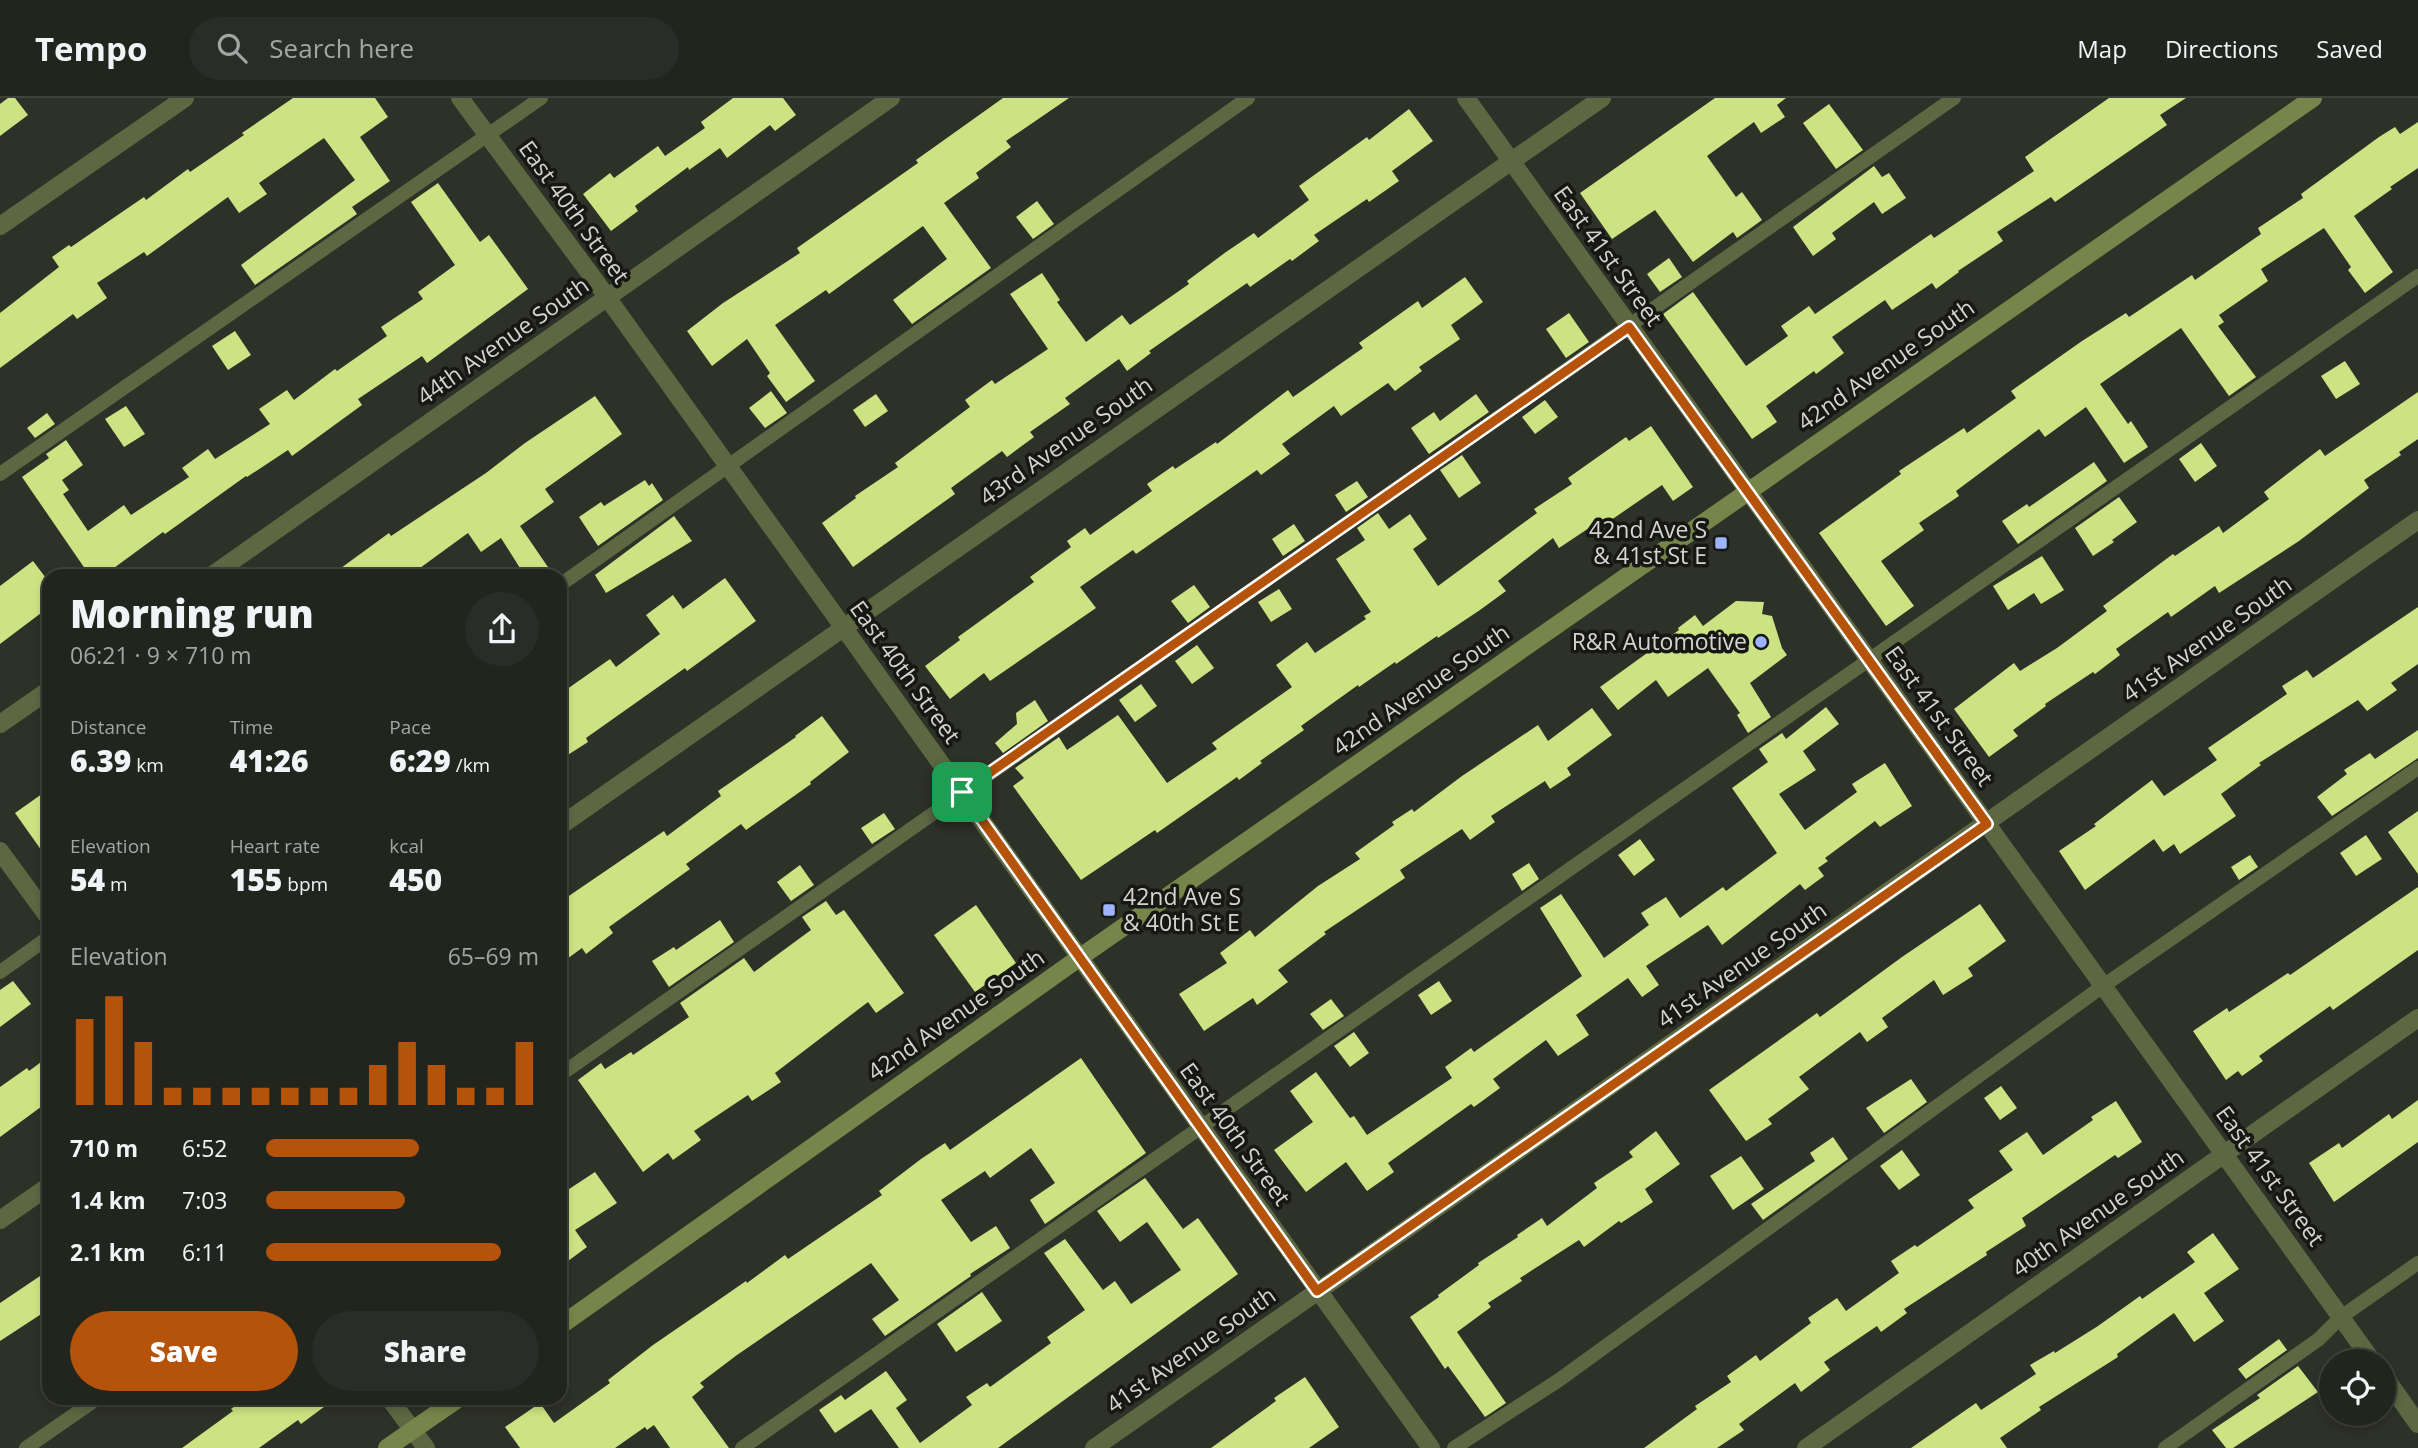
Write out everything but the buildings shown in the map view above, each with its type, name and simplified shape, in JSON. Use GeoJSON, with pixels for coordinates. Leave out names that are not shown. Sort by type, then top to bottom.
{"type":"FeatureCollection","features":[{"type":"Feature","properties":{"kind":"street"},"geometry":{"type":"LineString","coordinates":[[0,226],[185,98]]}},
{"type":"Feature","properties":{"kind":"street","name":"East 40th Street"},"geometry":{"type":"LineString","coordinates":[[460,98],[962,792],[1431,1448]]}},
{"type":"Feature","properties":{"kind":"street","name":"44th Avenue South"},"geometry":{"type":"LineString","coordinates":[[221,569],[891,98]]}},
{"type":"Feature","properties":{"kind":"street","name":"East 41st Street"},"geometry":{"type":"LineString","coordinates":[[1466,98],[2364,1349]]}},
{"type":"Feature","properties":{"kind":"street","name":"43rd Avenue South"},"geometry":{"type":"LineString","coordinates":[[567,821],[1602,98]]}},
{"type":"Feature","properties":{"kind":"street","name":"42nd Avenue South"},"geometry":{"type":"LineString","coordinates":[[567,1321],[1079,958],[2313,98]]}},
{"type":"Feature","properties":{"kind":"street","name":"41st Avenue South"},"geometry":{"type":"LineString","coordinates":[[1094,1448],[2418,520]]}},
{"type":"Feature","properties":{"kind":"street"},"geometry":{"type":"LineString","coordinates":[[0,724],[42,695]]}},
{"type":"Feature","properties":{"kind":"street"},"geometry":{"type":"LineString","coordinates":[[0,851],[42,908]]}},
{"type":"Feature","properties":{"kind":"street","name":"40th Avenue South"},"geometry":{"type":"LineString","coordinates":[[1806,1448],[2418,1018]]}},
{"type":"Feature","properties":{"kind":"street"},"geometry":{"type":"LineString","coordinates":[[0,1220],[42,1191]]}},
{"type":"Feature","properties":{"kind":"street"},"geometry":{"type":"LineString","coordinates":[[2396,1393],[2418,1424]]}},
{"type":"Feature","properties":{"kind":"street"},"geometry":{"type":"LineString","coordinates":[[393,1405],[426,1448]]}},
{"type":"Feature","properties":{"kind":"street"},"geometry":{"type":"LineString","coordinates":[[387,1448],[448,1405]]}},
{"type":"Feature","properties":{"kind":"lane"},"geometry":{"type":"LineString","coordinates":[[0,474],[541,98]]}},
{"type":"Feature","properties":{"kind":"lane"},"geometry":{"type":"LineString","coordinates":[[567,580],[1248,98]]}},
{"type":"Feature","properties":{"kind":"lane"},"geometry":{"type":"LineString","coordinates":[[567,1070],[1954,98]]}},
{"type":"Feature","properties":{"kind":"lane"},"geometry":{"type":"LineString","coordinates":[[742,1448],[2418,275]]}},
{"type":"Feature","properties":{"kind":"lane"},"geometry":{"type":"LineString","coordinates":[[1454,1448],[1570,1372],[2103,986],[2418,768]]}},
{"type":"Feature","properties":{"kind":"lane"},"geometry":{"type":"LineString","coordinates":[[0,972],[42,942]]}},
{"type":"Feature","properties":{"kind":"lane"},"geometry":{"type":"LineString","coordinates":[[2165,1448],[2319,1339],[2341,1317],[2418,1263]]}},
{"type":"Feature","properties":{"kind":"lane"},"geometry":{"type":"LineString","coordinates":[[26,1448],[88,1405]]}},
{"type":"Feature","properties":{"kind":"place","name":"42nd Ave S & 41st St E"},"geometry":{"type":"Point","coordinates":[1721,543]}},
{"type":"Feature","properties":{"kind":"place","name":"R&R Automotive"},"geometry":{"type":"Point","coordinates":[1761,642]}},
{"type":"Feature","properties":{"kind":"place","name":"42nd Ave S & 40th St E"},"geometry":{"type":"Point","coordinates":[1109,910]}},
{"type":"Feature","properties":{"kind":"route"},"geometry":{"type":"LineString","coordinates":[[1629,327],[1987,824],[1317,1291],[962,792],[1629,327]]}}]}
